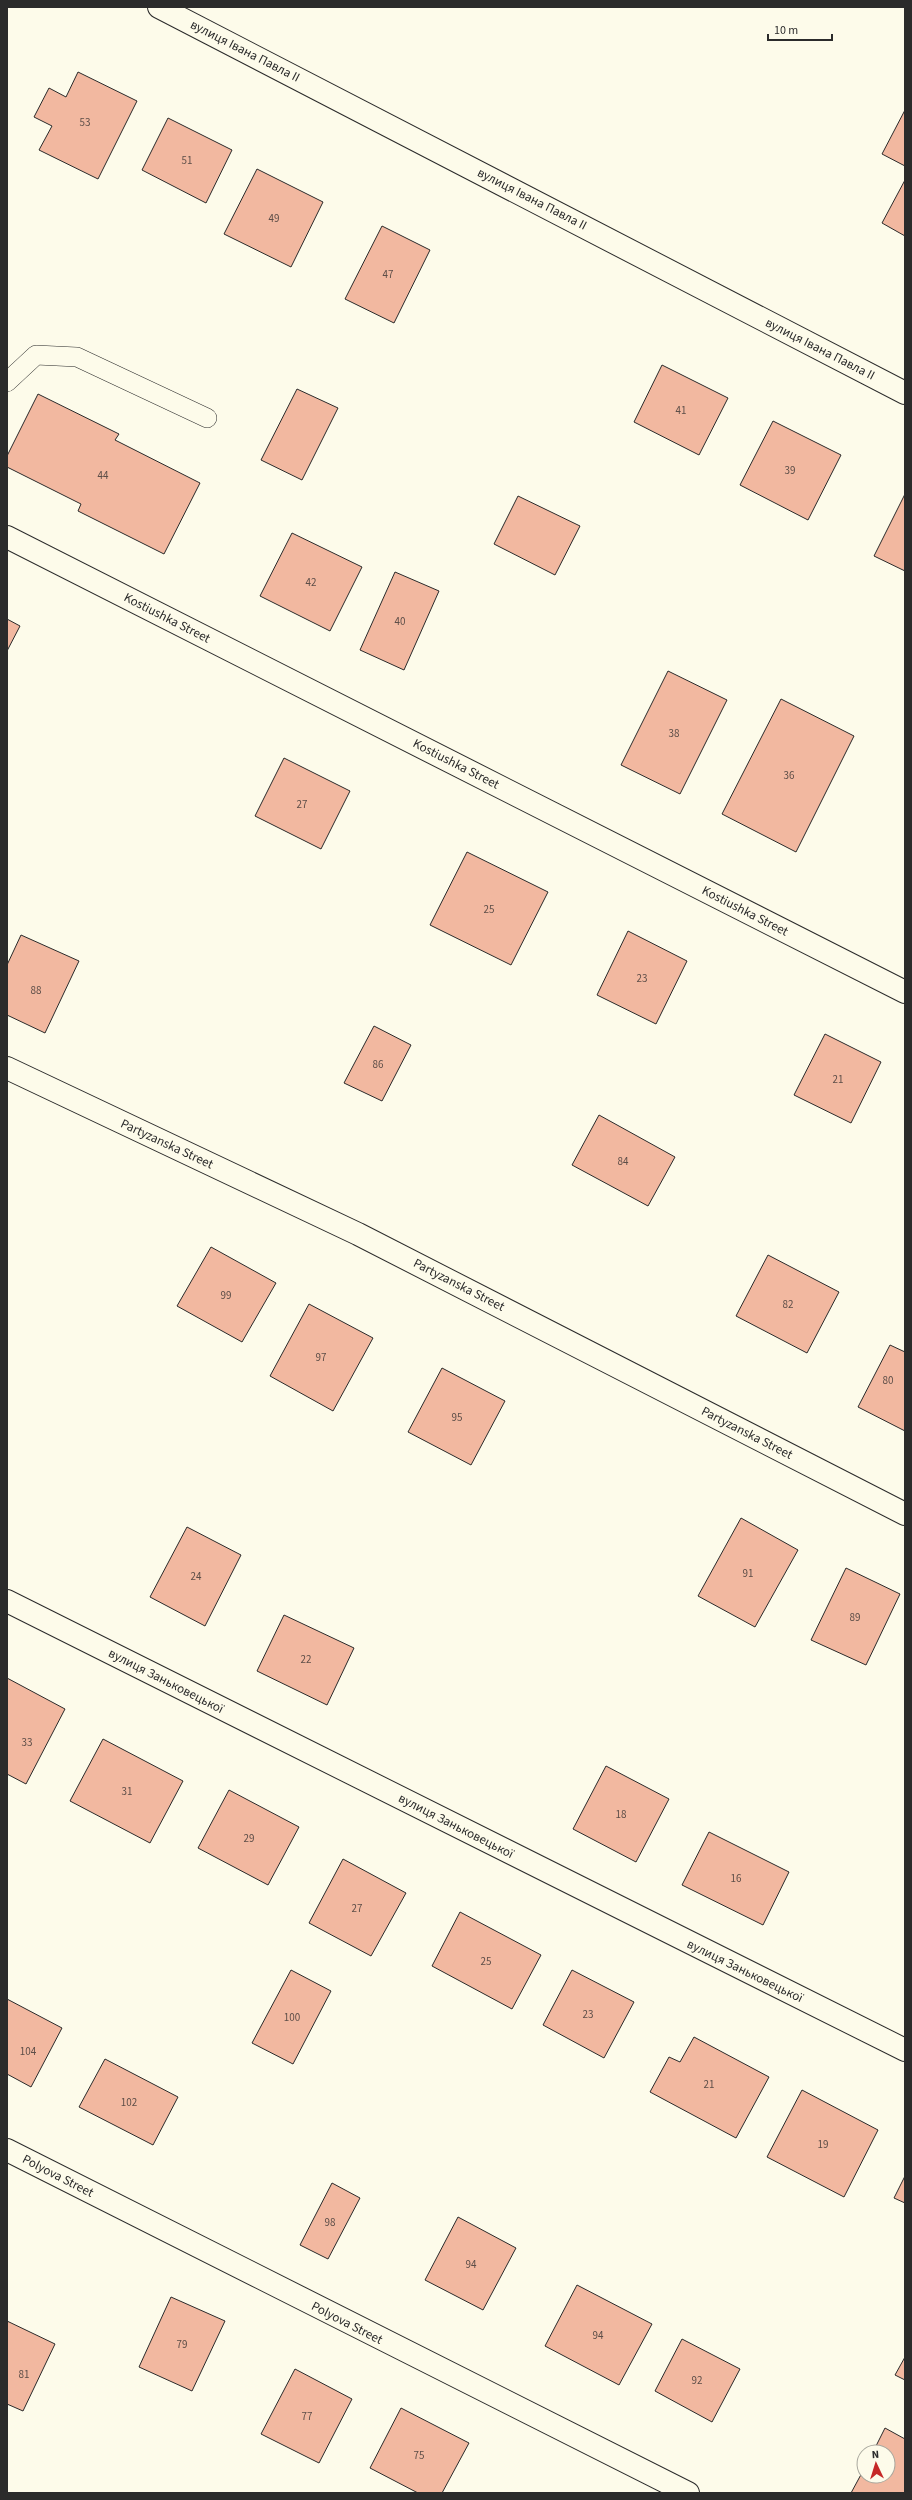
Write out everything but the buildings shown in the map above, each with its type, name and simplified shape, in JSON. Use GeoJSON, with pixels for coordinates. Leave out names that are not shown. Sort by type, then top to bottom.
{"type":"FeatureCollection","features":[{"type":"Feature","properties":{"kind":"street","name":"вулиця Івана Павла II"},"geometry":{"type":"LineString","coordinates":[[159,7],[905,393]]}},
{"type":"Feature","properties":{"kind":"street","name":"Kostiushka Street"},"geometry":{"type":"LineString","coordinates":[[7,537],[905,992]]}},
{"type":"Feature","properties":{"kind":"street","name":"Partyzanska Street"},"geometry":{"type":"LineString","coordinates":[[7,1068],[358,1234],[905,1514]]}},
{"type":"Feature","properties":{"kind":"street","name":"вулиця Заньковецької"},"geometry":{"type":"LineString","coordinates":[[7,1601],[905,2050]]}},
{"type":"Feature","properties":{"kind":"street","name":"Polyova Street"},"geometry":{"type":"LineString","coordinates":[[7,2150],[688,2493]]}},
{"type":"Feature","properties":{"kind":"lane"},"geometry":{"type":"LineString","coordinates":[[7,382],[36,355],[77,357],[207,418]]}}]}
